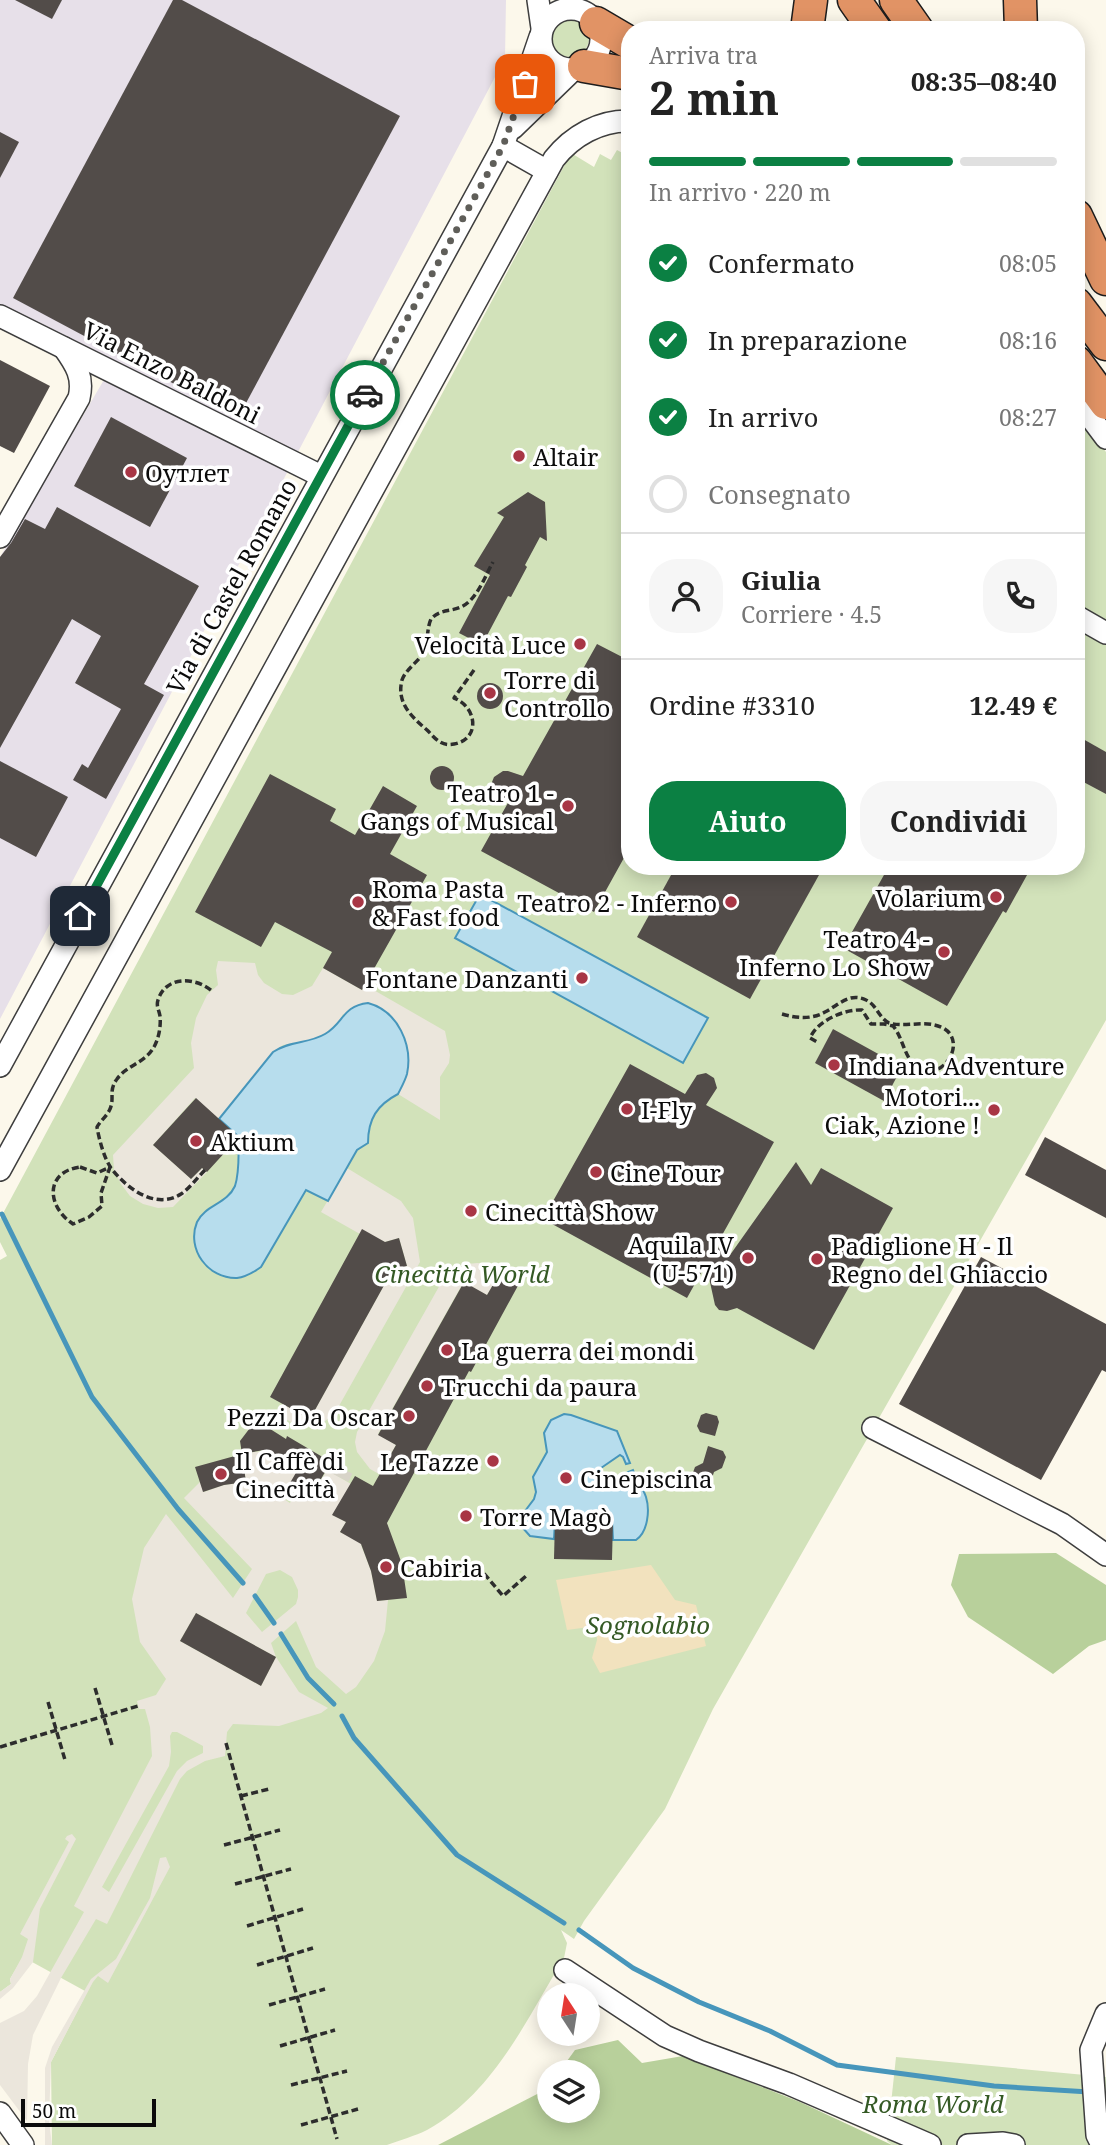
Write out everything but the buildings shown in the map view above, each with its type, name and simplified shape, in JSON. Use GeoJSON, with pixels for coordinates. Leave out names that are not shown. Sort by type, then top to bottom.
{"type":"FeatureCollection","features":[{"type":"Feature","properties":{"kind":"highway"},"geometry":{"type":"LineString","coordinates":[[808,21],[811,0]]}},
{"type":"Feature","properties":{"kind":"highway"},"geometry":{"type":"LineString","coordinates":[[854,0],[869,21]]}},
{"type":"Feature","properties":{"kind":"highway"},"geometry":{"type":"LineString","coordinates":[[896,0],[911,21]]}},
{"type":"Feature","properties":{"kind":"highway"},"geometry":{"type":"LineString","coordinates":[[1020,0],[1021,21]]}},
{"type":"Feature","properties":{"kind":"highway"},"geometry":{"type":"LineString","coordinates":[[589,13],[621,36]]}},
{"type":"Feature","properties":{"kind":"highway"},"geometry":{"type":"LineString","coordinates":[[579,68],[621,73]]}},
{"type":"Feature","properties":{"kind":"highway"},"geometry":{"type":"LineString","coordinates":[[1085,235],[1106,279]]}},
{"type":"Feature","properties":{"kind":"highway"},"geometry":{"type":"LineString","coordinates":[[1085,258],[1106,287]]}},
{"type":"Feature","properties":{"kind":"highway"},"geometry":{"type":"LineString","coordinates":[[1085,316],[1106,344]]}},
{"type":"Feature","properties":{"kind":"highway"},"geometry":{"type":"LineString","coordinates":[[1085,374],[1106,403]]}},
{"type":"Feature","properties":{"kind":"street"},"geometry":{"type":"LineString","coordinates":[[538,0],[541,47],[546,57],[554,64],[579,68],[598,52],[600,32],[589,13],[563,10],[547,20],[541,32]]}},
{"type":"Feature","properties":{"kind":"street","name":"Via di Castel Romano"},"geometry":{"type":"LineString","coordinates":[[0,1066],[506,139],[541,32]]}},
{"type":"Feature","properties":{"kind":"street","name":"Via di Castel Romano"},"geometry":{"type":"LineString","coordinates":[[506,139],[579,68]]}},
{"type":"Feature","properties":{"kind":"street"},"geometry":{"type":"LineString","coordinates":[[0,1170],[547,171],[559,152],[579,136],[606,124],[621,122]]}},
{"type":"Feature","properties":{"kind":"street"},"geometry":{"type":"LineString","coordinates":[[506,139],[547,171]]}},
{"type":"Feature","properties":{"kind":"street","name":"Via Enzo Baldoni"},"geometry":{"type":"LineString","coordinates":[[0,316],[321,476]]}},
{"type":"Feature","properties":{"kind":"street"},"geometry":{"type":"LineString","coordinates":[[0,537],[79,398],[82,387],[79,370],[63,346]]}},
{"type":"Feature","properties":{"kind":"street"},"geometry":{"type":"LineString","coordinates":[[1085,410],[1106,438]]}},
{"type":"Feature","properties":{"kind":"street"},"geometry":{"type":"LineString","coordinates":[[1085,621],[1106,633]]}},
{"type":"Feature","properties":{"kind":"street"},"geometry":{"type":"LineString","coordinates":[[873,1428],[1062,1524],[1106,1555]]}},
{"type":"Feature","properties":{"kind":"street"},"geometry":{"type":"LineString","coordinates":[[565,1970],[665,2036],[699,2052],[789,2084],[930,2145]]}},
{"type":"Feature","properties":{"kind":"street"},"geometry":{"type":"LineString","coordinates":[[1093,2142],[1096,2109],[1091,2050],[1106,2014]]}},
{"type":"Feature","properties":{"kind":"street"},"geometry":{"type":"LineString","coordinates":[[0,2113],[23,2145]]}},
{"type":"Feature","properties":{"kind":"street"},"geometry":{"type":"LineString","coordinates":[[968,2145],[1014,2145]]}},
{"type":"Feature","properties":{"kind":"path"},"geometry":{"type":"LineString","coordinates":[[474,670],[454,698],[467,706],[472,713],[472,729],[462,741],[447,745],[439,742],[413,720],[405,708],[401,694],[403,678],[427,644],[431,619],[440,612],[460,608],[468,603],[493,562]]}},
{"type":"Feature","properties":{"kind":"path"},"geometry":{"type":"LineString","coordinates":[[205,1170],[182,1193],[159,1200],[147,1198],[136,1192],[110,1167],[97,1127],[111,1105],[110,1091],[118,1077],[130,1066],[144,1059],[154,1047],[159,1033],[157,1003],[161,994],[168,987],[186,980],[205,984],[212,990]]}},
{"type":"Feature","properties":{"kind":"path"},"geometry":{"type":"LineString","coordinates":[[782,1014],[796,1018],[810,1017],[824,1013],[843,1000],[858,997],[872,1004],[883,1020],[889,1023],[931,1024],[946,1029],[953,1051],[946,1065],[924,1071],[910,1060],[892,1026],[871,1024],[862,1010],[857,1009],[823,1023],[810,1038],[817,1042]]}},
{"type":"Feature","properties":{"kind":"path"},"geometry":{"type":"LineString","coordinates":[[80,1167],[97,1172],[110,1167],[101,1193],[102,1206],[89,1217],[73,1224],[65,1219],[54,1202],[53,1192],[58,1177],[72,1168],[80,1167]]}},
{"type":"Feature","properties":{"kind":"path"},"geometry":{"type":"LineString","coordinates":[[476,1575],[482,1571],[503,1596],[526,1576]]}},
{"type":"Feature","properties":{"kind":"path"},"geometry":{"type":"LineString","coordinates":[[95,1688],[112,1745]]}},
{"type":"Feature","properties":{"kind":"path"},"geometry":{"type":"LineString","coordinates":[[48,1702],[65,1760]]}},
{"type":"Feature","properties":{"kind":"path"},"geometry":{"type":"LineString","coordinates":[[0,1747],[138,1706]]}},
{"type":"Feature","properties":{"kind":"path"},"geometry":{"type":"LineString","coordinates":[[226,1743],[337,2139]]}},
{"type":"Feature","properties":{"kind":"path"},"geometry":{"type":"LineString","coordinates":[[241,1796],[269,1789]]}},
{"type":"Feature","properties":{"kind":"path"},"geometry":{"type":"LineString","coordinates":[[223,1845],[280,1830]]}},
{"type":"Feature","properties":{"kind":"path"},"geometry":{"type":"LineString","coordinates":[[235,1884],[291,1868]]}},
{"type":"Feature","properties":{"kind":"path"},"geometry":{"type":"LineString","coordinates":[[247,1926],[303,1909]]}},
{"type":"Feature","properties":{"kind":"path"},"geometry":{"type":"LineString","coordinates":[[257,1965],[313,1948]]}},
{"type":"Feature","properties":{"kind":"path"},"geometry":{"type":"LineString","coordinates":[[269,2005],[324,1989]]}},
{"type":"Feature","properties":{"kind":"path"},"geometry":{"type":"LineString","coordinates":[[281,2046],[335,2030]]}},
{"type":"Feature","properties":{"kind":"path"},"geometry":{"type":"LineString","coordinates":[[291,2085],[347,2071]]}},
{"type":"Feature","properties":{"kind":"path"},"geometry":{"type":"LineString","coordinates":[[302,2125],[358,2109]]}},
{"type":"Feature","properties":{"kind":"shaded area"},"geometry":{"type":"Polygon","coordinates":[[[0,0],[506,0],[505,58],[0,1019],[0,557],[115,361],[24,315],[0,307],[0,0]]]}},
{"type":"Feature","properties":{"kind":"shaded area"},"geometry":{"type":"Polygon","coordinates":[[[218,961],[255,963],[258,975],[264,983],[282,994],[293,995],[312,986],[323,968],[362,990],[365,985],[445,1031],[450,1055],[449,1063],[440,1077],[440,1120],[398,1094],[406,1075],[408,1055],[343,1014],[339,1022],[326,1033],[311,1040],[283,1045],[273,1052],[219,1119],[195,1098],[153,1145],[191,1179],[202,1168],[207,1172],[173,1207],[158,1208],[143,1204],[130,1196],[114,1170],[113,1155],[194,1068],[191,1043],[196,1018],[207,995],[218,985],[218,961]]]}},
{"type":"Feature","properties":{"kind":"shaded area"},"geometry":{"type":"Polygon","coordinates":[[[347,1168],[401,1201],[413,1218],[420,1262],[335,1413],[320,1425],[298,1426],[277,1414],[283,1404],[310,1419],[392,1271],[407,1266],[399,1238],[385,1242],[360,1234],[321,1212],[347,1168]]]}},
{"type":"Feature","properties":{"kind":"shaded area"},"geometry":{"type":"Polygon","coordinates":[[[478,1263],[501,1271],[487,1295],[463,1283],[378,1434],[396,1445],[379,1474],[370,1469],[357,1452],[357,1432],[445,1276],[466,1264],[478,1263]]]}},
{"type":"Feature","properties":{"kind":"shaded area"},"geometry":{"type":"Polygon","coordinates":[[[281,1448],[275,1457],[297,1471],[284,1499],[290,1503],[295,1493],[309,1501],[327,1470],[351,1484],[333,1515],[346,1522],[340,1532],[346,1535],[387,1522],[389,1529],[361,1545],[371,1571],[377,1601],[388,1600],[385,1631],[374,1661],[356,1687],[346,1694],[316,1667],[296,1621],[271,1643],[276,1657],[299,1692],[328,1708],[321,1713],[279,1726],[233,1724],[227,1732],[225,1756],[205,1761],[187,1771],[180,1779],[107,1924],[96,1919],[61,1978],[33,2035],[28,2064],[27,2121],[0,2085],[0,2023],[24,2011],[37,1996],[84,1912],[74,1906],[152,1756],[150,1727],[145,1709],[139,1709],[137,1701],[156,1695],[166,1679],[140,1642],[132,1599],[144,1548],[166,1514],[233,1598],[252,1569],[184,1498],[200,1482],[204,1492],[224,1485],[246,1482],[242,1454],[281,1448]],[[280,1570],[266,1574],[246,1613],[262,1632],[296,1604],[298,1590],[292,1577],[280,1570]],[[196,1613],[180,1641],[261,1686],[276,1657],[196,1613]],[[172,1732],[169,1766],[102,1887],[109,1892],[177,1771],[187,1761],[203,1753],[203,1746],[177,1732],[172,1732]]]}},
{"type":"Feature","properties":{"kind":"shaded area"},"geometry":{"type":"Polygon","coordinates":[[[72,1834],[76,1839],[40,1909],[33,1962],[13,1988],[0,1999],[0,1992],[11,1984],[10,1979],[28,1939],[20,1934],[69,1842],[65,1839],[72,1834]]]}},
{"type":"Feature","properties":{"kind":"shaded area"},"geometry":{"type":"Polygon","coordinates":[[[166,1857],[170,1867],[108,1983],[98,1976],[93,1982],[51,2062],[49,2121],[52,2145],[45,2145],[45,2068],[52,2047],[91,1979],[116,1959],[150,1898],[160,1858],[166,1857]]]}},
{"type":"Feature","properties":{"kind":"green space"},"geometry":{"type":"Polygon","coordinates":[[[570,19],[583,25],[589,38],[583,51],[570,57],[557,51],[551,38],[557,25],[570,19]]]}},
{"type":"Feature","properties":{"kind":"green space","name":"Cinecittà World"},"geometry":{"type":"Polygon","coordinates":[[[617,150],[621,152],[621,875],[1085,875],[1085,424],[1106,452],[1106,1020],[713,1709],[665,1809],[584,1921],[574,1939],[561,1930],[567,1943],[564,1958],[549,1983],[537,1983],[537,2004],[490,2076],[451,2115],[427,2130],[387,2145],[52,2145],[51,2062],[84,1998],[85,1991],[23,1957],[10,1979],[11,1984],[0,1992],[0,1260],[7,1256],[0,1242],[0,1219],[571,153],[594,167],[600,154],[611,160],[617,150]]]}},
{"type":"Feature","properties":{"kind":"green space"},"geometry":{"type":"Polygon","coordinates":[[[1056,1553],[1106,1585],[1106,1640],[1089,1646],[1053,1674],[968,1617],[951,1585],[959,1554],[1056,1553]]]}},
{"type":"Feature","properties":{"kind":"green space"},"geometry":{"type":"Polygon","coordinates":[[[618,2040],[642,2063],[683,2056],[800,2102],[892,2145],[438,2145],[537,2094],[537,2123],[600,2123],[600,2060],[568,2060],[575,2050],[618,2040]]]}},
{"type":"Feature","properties":{"kind":"green space","name":"Roma World"},"geometry":{"type":"Polygon","coordinates":[[[896,2057],[1106,2077],[1106,2145],[892,2145],[887,2141],[896,2057]]]}},
{"type":"Feature","properties":{"kind":"sand"},"geometry":{"type":"Polygon","coordinates":[[[651,1565],[675,1600],[696,1605],[706,1646],[600,1673],[592,1658],[597,1640],[596,1626],[567,1630],[556,1580],[651,1565]]]}},
{"type":"Feature","properties":{"kind":"water","name":"Fontane Danzanti"},"geometry":{"type":"Polygon","coordinates":[[[480,894],[708,1018],[683,1063],[455,938],[480,894]]]}},
{"type":"Feature","properties":{"kind":"water"},"geometry":{"type":"Polygon","coordinates":[[[368,1003],[388,1013],[405,1041],[408,1052],[407,1074],[398,1094],[384,1103],[375,1114],[368,1143],[357,1150],[328,1201],[306,1190],[261,1267],[237,1278],[217,1273],[209,1268],[197,1252],[194,1232],[201,1216],[227,1197],[237,1180],[239,1137],[219,1119],[273,1052],[325,1034],[348,1011],[368,1003]]]}},
{"type":"Feature","properties":{"kind":"water","name":"Cinepiscina"},"geometry":{"type":"Polygon","coordinates":[[[564,1414],[617,1431],[630,1463],[626,1464],[620,1455],[601,1468],[598,1479],[603,1489],[628,1485],[631,1481],[628,1472],[633,1470],[645,1494],[648,1508],[643,1532],[636,1540],[613,1540],[612,1520],[555,1520],[554,1539],[530,1536],[522,1527],[522,1515],[536,1492],[533,1477],[547,1452],[544,1433],[551,1420],[564,1414]]]}},
{"type":"Feature","properties":{"kind":"waterway"},"geometry":{"type":"LineString","coordinates":[[2,1214],[92,1397],[178,1509],[243,1583]]}},
{"type":"Feature","properties":{"kind":"waterway"},"geometry":{"type":"LineString","coordinates":[[255,1596],[274,1623]]}},
{"type":"Feature","properties":{"kind":"waterway"},"geometry":{"type":"LineString","coordinates":[[281,1634],[308,1678],[334,1704]]}},
{"type":"Feature","properties":{"kind":"waterway"},"geometry":{"type":"LineString","coordinates":[[342,1716],[354,1738],[457,1855],[564,1923]]}},
{"type":"Feature","properties":{"kind":"waterway"},"geometry":{"type":"LineString","coordinates":[[579,1930],[633,1968],[699,2002],[770,2031],[837,2065],[994,2086],[1089,2092]]}},
{"type":"Feature","properties":{"kind":"tunnel"},"geometry":{"type":"LineString","coordinates":[[339,1477],[343,1469]]}},
{"type":"Feature","properties":{"kind":"way so far"},"geometry":{"type":"LineString","coordinates":[[365,395],[503,146],[525,84]]}},
{"type":"Feature","properties":{"kind":"place","name":"Altair"},"geometry":{"type":"Point","coordinates":[519,456]}},
{"type":"Feature","properties":{"kind":"place","name":"Оутлет"},"geometry":{"type":"Point","coordinates":[131,472]}},
{"type":"Feature","properties":{"kind":"place","name":"Velocità Luce"},"geometry":{"type":"Point","coordinates":[580,644]}},
{"type":"Feature","properties":{"kind":"place","name":"Torre di Controllo"},"geometry":{"type":"Point","coordinates":[490,693]}},
{"type":"Feature","properties":{"kind":"place","name":"Teatro 1 - Gangs of Musical"},"geometry":{"type":"Point","coordinates":[568,806]}},
{"type":"Feature","properties":{"kind":"place","name":"Volarium"},"geometry":{"type":"Point","coordinates":[996,897]}},
{"type":"Feature","properties":{"kind":"place","name":"Roma Pasta & Fast food"},"geometry":{"type":"Point","coordinates":[358,902]}},
{"type":"Feature","properties":{"kind":"place","name":"Teatro 2 - Inferno"},"geometry":{"type":"Point","coordinates":[731,902]}},
{"type":"Feature","properties":{"kind":"place","name":"Teatro 4 - Inferno Lo Show"},"geometry":{"type":"Point","coordinates":[944,952]}},
{"type":"Feature","properties":{"kind":"place","name":"Fontane Danzanti"},"geometry":{"type":"Point","coordinates":[582,978]}},
{"type":"Feature","properties":{"kind":"place","name":"Indiana Adventure"},"geometry":{"type":"Point","coordinates":[834,1065]}},
{"type":"Feature","properties":{"kind":"place","name":"I-Fly"},"geometry":{"type":"Point","coordinates":[627,1109]}},
{"type":"Feature","properties":{"kind":"place","name":"Motori... Ciak, Azione !"},"geometry":{"type":"Point","coordinates":[994,1110]}},
{"type":"Feature","properties":{"kind":"place","name":"Aktium"},"geometry":{"type":"Point","coordinates":[196,1141]}},
{"type":"Feature","properties":{"kind":"place","name":"Cine Tour"},"geometry":{"type":"Point","coordinates":[596,1172]}},
{"type":"Feature","properties":{"kind":"place","name":"Cinecittà Show"},"geometry":{"type":"Point","coordinates":[471,1211]}},
{"type":"Feature","properties":{"kind":"place","name":"Aquila IV (U-571)"},"geometry":{"type":"Point","coordinates":[748,1258]}},
{"type":"Feature","properties":{"kind":"place","name":"Padiglione H - Il Regno del Ghiaccio"},"geometry":{"type":"Point","coordinates":[817,1259]}},
{"type":"Feature","properties":{"kind":"place","name":"La guerra dei mondi"},"geometry":{"type":"Point","coordinates":[447,1350]}},
{"type":"Feature","properties":{"kind":"place","name":"Trucchi da paura"},"geometry":{"type":"Point","coordinates":[427,1386]}},
{"type":"Feature","properties":{"kind":"place","name":"Pezzi Da Oscar"},"geometry":{"type":"Point","coordinates":[409,1416]}},
{"type":"Feature","properties":{"kind":"place","name":"Le Tazze"},"geometry":{"type":"Point","coordinates":[493,1461]}},
{"type":"Feature","properties":{"kind":"place","name":"Il Caffè di Cinecittà"},"geometry":{"type":"Point","coordinates":[221,1474]}},
{"type":"Feature","properties":{"kind":"place","name":"Cinepiscina"},"geometry":{"type":"Point","coordinates":[566,1478]}},
{"type":"Feature","properties":{"kind":"place","name":"Torre Magò"},"geometry":{"type":"Point","coordinates":[466,1516]}},
{"type":"Feature","properties":{"kind":"place","name":"Cabiria"},"geometry":{"type":"Point","coordinates":[386,1567]}},
{"type":"Feature","properties":{"kind":"route"},"geometry":{"type":"LineString","coordinates":[[80,916],[365,395]]}},
{"type":"Feature","properties":{"kind":"park label","name":"Sognolabio"},"geometry":{"type":"Point","coordinates":[648,1624]}}]}
